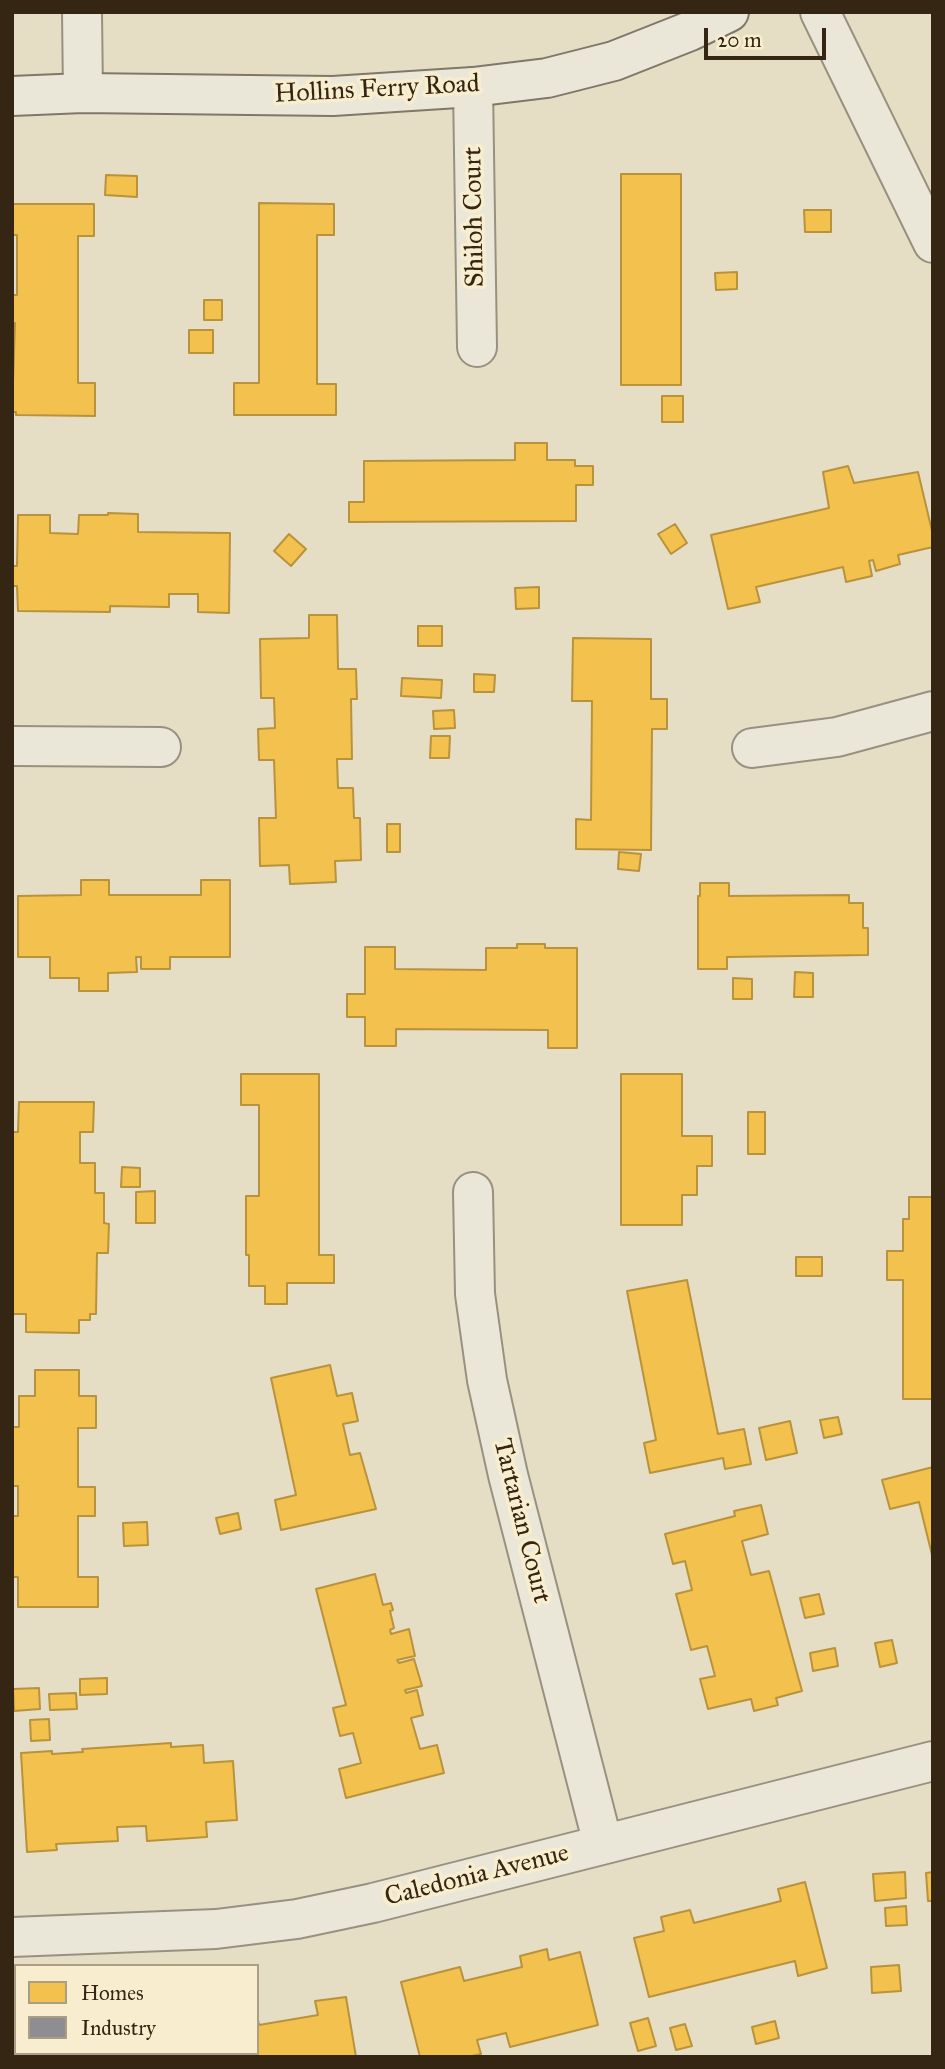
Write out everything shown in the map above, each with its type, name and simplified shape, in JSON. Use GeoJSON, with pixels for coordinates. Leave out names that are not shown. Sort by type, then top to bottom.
{"type":"FeatureCollection","features":[{"type":"Feature","properties":{"kind":"street"},"geometry":{"type":"LineString","coordinates":[[82,12],[83,93]]}},
{"type":"Feature","properties":{"kind":"street","name":"Hollins Ferry Road"},"geometry":{"type":"LineString","coordinates":[[12,96],[83,93],[333,96],[473,87],[547,78],[614,61],[690,31],[729,12]]}},
{"type":"Feature","properties":{"kind":"street"},"geometry":{"type":"LineString","coordinates":[[820,12],[933,243]]}},
{"type":"Feature","properties":{"kind":"street","name":"Shiloh Court"},"geometry":{"type":"LineString","coordinates":[[473,87],[477,347]]}},
{"type":"Feature","properties":{"kind":"street"},"geometry":{"type":"LineString","coordinates":[[752,748],[837,737],[933,711]]}},
{"type":"Feature","properties":{"kind":"street"},"geometry":{"type":"LineString","coordinates":[[12,746],[161,747]]}},
{"type":"Feature","properties":{"kind":"street","name":"Tartarian Court"},"geometry":{"type":"LineString","coordinates":[[473,1192],[475,1294],[487,1380],[603,1844]]}},
{"type":"Feature","properties":{"kind":"street","name":"Caledonia Avenue"},"geometry":{"type":"LineString","coordinates":[[12,1937],[216,1929],[298,1919],[373,1903],[933,1761]]}},
{"type":"Feature","properties":{"kind":"building: Homes"},"geometry":{"type":"Polygon","coordinates":[[[621,174],[681,174],[681,385],[621,385],[621,174]]]}},
{"type":"Feature","properties":{"kind":"building: Homes"},"geometry":{"type":"Polygon","coordinates":[[[106,175],[137,176],[137,197],[105,195],[106,175]]]}},
{"type":"Feature","properties":{"kind":"building: Homes"},"geometry":{"type":"Polygon","coordinates":[[[259,203],[334,204],[334,235],[317,235],[317,384],[336,384],[336,415],[234,415],[234,383],[259,383],[259,203]]]}},
{"type":"Feature","properties":{"kind":"building: Homes"},"geometry":{"type":"Polygon","coordinates":[[[12,204],[94,204],[94,236],[78,236],[78,383],[95,383],[95,416],[16,415],[16,412],[12,412],[15,323],[12,323],[12,295],[17,295],[17,235],[12,235],[12,204]]]}},
{"type":"Feature","properties":{"kind":"building: Homes"},"geometry":{"type":"Polygon","coordinates":[[[804,210],[831,210],[831,232],[805,232],[804,210]]]}},
{"type":"Feature","properties":{"kind":"building: Homes"},"geometry":{"type":"Polygon","coordinates":[[[737,272],[737,289],[716,290],[715,273],[737,272]]]}},
{"type":"Feature","properties":{"kind":"building: Homes"},"geometry":{"type":"Polygon","coordinates":[[[204,300],[222,300],[222,320],[204,320],[204,300]]]}},
{"type":"Feature","properties":{"kind":"building: Homes"},"geometry":{"type":"Polygon","coordinates":[[[189,330],[213,330],[213,353],[189,353],[189,330]]]}},
{"type":"Feature","properties":{"kind":"building: Homes"},"geometry":{"type":"Polygon","coordinates":[[[662,396],[683,396],[683,422],[662,422],[662,396]]]}},
{"type":"Feature","properties":{"kind":"building: Homes"},"geometry":{"type":"Polygon","coordinates":[[[515,443],[547,443],[547,460],[575,460],[575,466],[593,466],[593,485],[576,485],[576,521],[349,522],[349,502],[364,502],[364,461],[515,460],[515,443]]]}},
{"type":"Feature","properties":{"kind":"building: Homes"},"geometry":{"type":"Polygon","coordinates":[[[848,466],[854,483],[918,472],[933,535],[933,547],[898,555],[900,564],[876,571],[873,560],[869,561],[872,576],[846,582],[843,567],[756,587],[760,602],[728,609],[711,535],[829,508],[823,472],[848,466]]]}},
{"type":"Feature","properties":{"kind":"building: Homes"},"geometry":{"type":"Polygon","coordinates":[[[138,514],[138,532],[230,533],[229,613],[198,612],[198,594],[169,594],[169,607],[110,606],[110,612],[18,611],[17,586],[12,586],[12,566],[17,566],[18,515],[50,515],[50,533],[78,534],[79,515],[138,514]]]}},
{"type":"Feature","properties":{"kind":"building: Homes"},"geometry":{"type":"Polygon","coordinates":[[[675,524],[687,543],[671,554],[658,534],[675,524]]]}},
{"type":"Feature","properties":{"kind":"building: Homes"},"geometry":{"type":"Polygon","coordinates":[[[289,534],[306,549],[291,566],[274,551],[289,534]]]}},
{"type":"Feature","properties":{"kind":"building: Homes"},"geometry":{"type":"Polygon","coordinates":[[[539,587],[539,608],[516,609],[515,588],[539,587]]]}},
{"type":"Feature","properties":{"kind":"building: Homes"},"geometry":{"type":"Polygon","coordinates":[[[309,615],[337,615],[338,669],[356,669],[357,699],[351,699],[352,759],[337,759],[338,788],[353,788],[354,818],[360,818],[361,860],[335,861],[336,882],[290,884],[289,865],[260,866],[259,818],[276,818],[274,760],[259,760],[258,729],[275,728],[274,698],[261,698],[260,639],[309,638],[309,615]]]}},
{"type":"Feature","properties":{"kind":"building: Homes"},"geometry":{"type":"Polygon","coordinates":[[[418,626],[442,626],[442,646],[418,646],[418,626]]]}},
{"type":"Feature","properties":{"kind":"building: Homes"},"geometry":{"type":"Polygon","coordinates":[[[573,638],[651,639],[651,699],[667,699],[667,729],[652,729],[651,850],[576,849],[576,819],[591,820],[592,701],[572,701],[573,638]]]}},
{"type":"Feature","properties":{"kind":"building: Homes"},"geometry":{"type":"Polygon","coordinates":[[[474,674],[495,675],[494,692],[474,692],[474,674]]]}},
{"type":"Feature","properties":{"kind":"building: Homes"},"geometry":{"type":"Polygon","coordinates":[[[402,678],[442,680],[441,698],[401,696],[402,678]]]}},
{"type":"Feature","properties":{"kind":"building: Homes"},"geometry":{"type":"Polygon","coordinates":[[[454,710],[455,728],[434,729],[433,711],[454,710]]]}},
{"type":"Feature","properties":{"kind":"building: Homes"},"geometry":{"type":"Polygon","coordinates":[[[431,736],[450,736],[449,758],[430,758],[431,736]]]}},
{"type":"Feature","properties":{"kind":"building: Homes"},"geometry":{"type":"Polygon","coordinates":[[[387,824],[400,824],[400,852],[387,852],[387,824]]]}},
{"type":"Feature","properties":{"kind":"building: Homes"},"geometry":{"type":"Polygon","coordinates":[[[619,852],[641,854],[639,871],[618,869],[619,852]]]}},
{"type":"Feature","properties":{"kind":"building: Homes"},"geometry":{"type":"Polygon","coordinates":[[[81,880],[109,880],[109,895],[201,895],[201,880],[230,880],[230,957],[170,957],[170,969],[141,969],[141,957],[136,957],[137,972],[108,973],[108,991],[79,991],[79,978],[50,978],[50,957],[18,957],[18,896],[81,895],[81,880]]]}},
{"type":"Feature","properties":{"kind":"building: Homes"},"geometry":{"type":"Polygon","coordinates":[[[700,883],[729,883],[729,896],[849,895],[849,903],[863,903],[863,928],[868,928],[868,955],[727,957],[727,969],[698,969],[700,883]]]}},
{"type":"Feature","properties":{"kind":"building: Homes"},"geometry":{"type":"Polygon","coordinates":[[[517,944],[545,944],[545,948],[577,948],[577,1048],[548,1048],[548,1030],[396,1029],[396,1046],[365,1046],[365,1017],[347,1017],[347,994],[365,994],[365,947],[395,947],[395,969],[486,970],[486,948],[517,948],[517,944]]]}},
{"type":"Feature","properties":{"kind":"building: Homes"},"geometry":{"type":"Polygon","coordinates":[[[795,972],[813,973],[813,997],[794,997],[795,972]]]}},
{"type":"Feature","properties":{"kind":"building: Homes"},"geometry":{"type":"Polygon","coordinates":[[[733,978],[752,979],[752,999],[733,999],[733,978]]]}},
{"type":"Feature","properties":{"kind":"building: Homes"},"geometry":{"type":"Polygon","coordinates":[[[241,1074],[319,1074],[319,1255],[334,1255],[334,1283],[287,1283],[287,1304],[265,1304],[265,1286],[249,1286],[246,1196],[259,1196],[259,1105],[241,1105],[241,1074]]]}},
{"type":"Feature","properties":{"kind":"building: Homes"},"geometry":{"type":"Polygon","coordinates":[[[621,1074],[682,1074],[682,1136],[712,1136],[712,1166],[697,1166],[697,1195],[682,1195],[682,1225],[621,1225],[621,1074]]]}},
{"type":"Feature","properties":{"kind":"building: Homes"},"geometry":{"type":"Polygon","coordinates":[[[19,1102],[94,1102],[93,1132],[80,1132],[80,1163],[95,1163],[95,1193],[104,1193],[104,1223],[109,1224],[108,1253],[97,1253],[96,1314],[90,1314],[90,1320],[79,1320],[79,1333],[26,1332],[26,1314],[12,1314],[12,1132],[18,1132],[19,1102]]]}},
{"type":"Feature","properties":{"kind":"building: Homes"},"geometry":{"type":"Polygon","coordinates":[[[748,1112],[765,1112],[765,1154],[748,1154],[748,1112]]]}},
{"type":"Feature","properties":{"kind":"building: Homes"},"geometry":{"type":"Polygon","coordinates":[[[122,1167],[140,1168],[140,1187],[121,1187],[122,1167]]]}},
{"type":"Feature","properties":{"kind":"building: Homes"},"geometry":{"type":"Polygon","coordinates":[[[155,1191],[155,1223],[136,1223],[136,1192],[155,1191]]]}},
{"type":"Feature","properties":{"kind":"building: Homes"},"geometry":{"type":"Polygon","coordinates":[[[909,1197],[933,1197],[933,1399],[903,1399],[903,1280],[887,1280],[887,1251],[903,1251],[903,1219],[909,1219],[909,1197]]]}},
{"type":"Feature","properties":{"kind":"building: Homes"},"geometry":{"type":"Polygon","coordinates":[[[796,1257],[822,1257],[822,1276],[796,1276],[796,1257]]]}},
{"type":"Feature","properties":{"kind":"building: Homes"},"geometry":{"type":"Polygon","coordinates":[[[687,1280],[718,1434],[744,1429],[751,1464],[725,1469],[723,1458],[650,1473],[644,1443],[656,1440],[627,1291],[687,1280]]]}},
{"type":"Feature","properties":{"kind":"building: Homes"},"geometry":{"type":"Polygon","coordinates":[[[330,1365],[337,1396],[352,1393],[358,1421],[343,1424],[350,1455],[360,1453],[376,1509],[281,1530],[275,1500],[296,1495],[271,1378],[330,1365]]]}},
{"type":"Feature","properties":{"kind":"building: Homes"},"geometry":{"type":"Polygon","coordinates":[[[35,1370],[79,1370],[79,1396],[96,1396],[96,1428],[78,1428],[78,1487],[95,1487],[95,1516],[78,1516],[78,1577],[98,1577],[98,1607],[18,1607],[18,1577],[12,1577],[12,1516],[18,1516],[18,1486],[12,1486],[12,1427],[19,1427],[19,1396],[35,1396],[35,1370]]]}},
{"type":"Feature","properties":{"kind":"building: Homes"},"geometry":{"type":"Polygon","coordinates":[[[838,1417],[842,1434],[824,1438],[820,1420],[838,1417]]]}},
{"type":"Feature","properties":{"kind":"building: Homes"},"geometry":{"type":"Polygon","coordinates":[[[790,1421],[797,1453],[766,1460],[759,1428],[790,1421]]]}},
{"type":"Feature","properties":{"kind":"building: Homes"},"geometry":{"type":"Polygon","coordinates":[[[933,1467],[933,1559],[919,1502],[890,1509],[882,1480],[933,1467]]]}},
{"type":"Feature","properties":{"kind":"building: Homes"},"geometry":{"type":"Polygon","coordinates":[[[761,1505],[768,1534],[742,1541],[751,1575],[769,1571],[802,1691],[776,1698],[778,1705],[754,1711],[751,1699],[708,1709],[700,1679],[715,1676],[707,1646],[691,1650],[676,1594],[692,1590],[685,1561],[673,1564],[665,1534],[735,1516],[734,1511],[761,1505]]]}},
{"type":"Feature","properties":{"kind":"building: Homes"},"geometry":{"type":"Polygon","coordinates":[[[238,1513],[241,1529],[220,1534],[216,1518],[238,1513]]]}},
{"type":"Feature","properties":{"kind":"building: Homes"},"geometry":{"type":"Polygon","coordinates":[[[147,1522],[148,1545],[124,1546],[123,1523],[147,1522]]]}},
{"type":"Feature","properties":{"kind":"building: Homes"},"geometry":{"type":"Polygon","coordinates":[[[375,1574],[383,1605],[391,1603],[393,1610],[390,1611],[394,1628],[390,1630],[391,1634],[409,1629],[415,1656],[397,1660],[399,1663],[414,1659],[422,1686],[405,1690],[406,1693],[417,1690],[423,1715],[411,1718],[420,1749],[437,1745],[444,1773],[346,1798],[339,1769],[361,1763],[353,1733],[340,1736],[333,1708],[346,1705],[316,1589],[375,1574]]]}},
{"type":"Feature","properties":{"kind":"building: Homes"},"geometry":{"type":"Polygon","coordinates":[[[819,1594],[824,1614],[805,1618],[800,1598],[819,1594]]]}},
{"type":"Feature","properties":{"kind":"building: Homes"},"geometry":{"type":"Polygon","coordinates":[[[892,1640],[897,1663],[880,1667],[875,1643],[892,1640]]]}},
{"type":"Feature","properties":{"kind":"building: Homes"},"geometry":{"type":"Polygon","coordinates":[[[835,1648],[838,1666],[813,1671],[810,1653],[835,1648]]]}},
{"type":"Feature","properties":{"kind":"building: Homes"},"geometry":{"type":"Polygon","coordinates":[[[107,1678],[107,1694],[80,1695],[80,1679],[107,1678]]]}},
{"type":"Feature","properties":{"kind":"building: Homes"},"geometry":{"type":"Polygon","coordinates":[[[39,1688],[40,1709],[14,1711],[13,1689],[39,1688]]]}},
{"type":"Feature","properties":{"kind":"building: Homes"},"geometry":{"type":"Polygon","coordinates":[[[76,1693],[77,1709],[50,1710],[49,1694],[76,1693]]]}},
{"type":"Feature","properties":{"kind":"building: Homes"},"geometry":{"type":"Polygon","coordinates":[[[49,1719],[50,1740],[31,1741],[30,1720],[49,1719]]]}},
{"type":"Feature","properties":{"kind":"building: Homes"},"geometry":{"type":"Polygon","coordinates":[[[171,1743],[171,1747],[203,1745],[204,1763],[233,1761],[237,1820],[206,1822],[207,1837],[147,1841],[146,1826],[117,1827],[118,1841],[56,1844],[57,1850],[27,1852],[21,1753],[83,1752],[82,1749],[171,1743]]]}},
{"type":"Feature","properties":{"kind":"building: Homes"},"geometry":{"type":"Polygon","coordinates":[[[905,1872],[906,1898],[875,1901],[873,1874],[905,1872]]]}},
{"type":"Feature","properties":{"kind":"building: Homes"},"geometry":{"type":"Polygon","coordinates":[[[933,1872],[933,1901],[928,1901],[926,1873],[933,1872]]]}},
{"type":"Feature","properties":{"kind":"building: Homes"},"geometry":{"type":"Polygon","coordinates":[[[805,1882],[827,1968],[798,1976],[795,1961],[649,1997],[634,1938],[664,1931],[661,1917],[690,1910],[694,1923],[781,1901],[778,1889],[805,1882]]]}},
{"type":"Feature","properties":{"kind":"building: Homes"},"geometry":{"type":"Polygon","coordinates":[[[906,1906],[907,1925],[886,1926],[885,1908],[906,1906]]]}},
{"type":"Feature","properties":{"kind":"building: Homes"},"geometry":{"type":"Polygon","coordinates":[[[547,1949],[549,1960],[580,1952],[598,2025],[510,2047],[506,2033],[477,2040],[481,2054],[468,2057],[420,2057],[401,1982],[460,1967],[464,1981],[522,1967],[520,1956],[547,1949]]]}},
{"type":"Feature","properties":{"kind":"building: Homes"},"geometry":{"type":"Polygon","coordinates":[[[899,1965],[901,1991],[872,1993],[871,1967],[899,1965]]]}},
{"type":"Feature","properties":{"kind":"building: Homes"},"geometry":{"type":"Polygon","coordinates":[[[346,1997],[356,2057],[237,2057],[259,2055],[259,2025],[318,2015],[315,2001],[346,1997]]]}},
{"type":"Feature","properties":{"kind":"building: Homes"},"geometry":{"type":"Polygon","coordinates":[[[648,2018],[656,2046],[638,2051],[630,2023],[648,2018]]]}},
{"type":"Feature","properties":{"kind":"building: Homes"},"geometry":{"type":"Polygon","coordinates":[[[775,2021],[779,2038],[756,2044],[752,2027],[775,2021]]]}},
{"type":"Feature","properties":{"kind":"building: Homes"},"geometry":{"type":"Polygon","coordinates":[[[685,2024],[692,2046],[676,2050],[670,2028],[685,2024]]]}},
{"type":"Feature","properties":{"kind":"building: Industry"},"geometry":{"type":"Polygon","coordinates":[[[191,2055],[219,2057],[192,2057],[191,2055]]]}}]}
